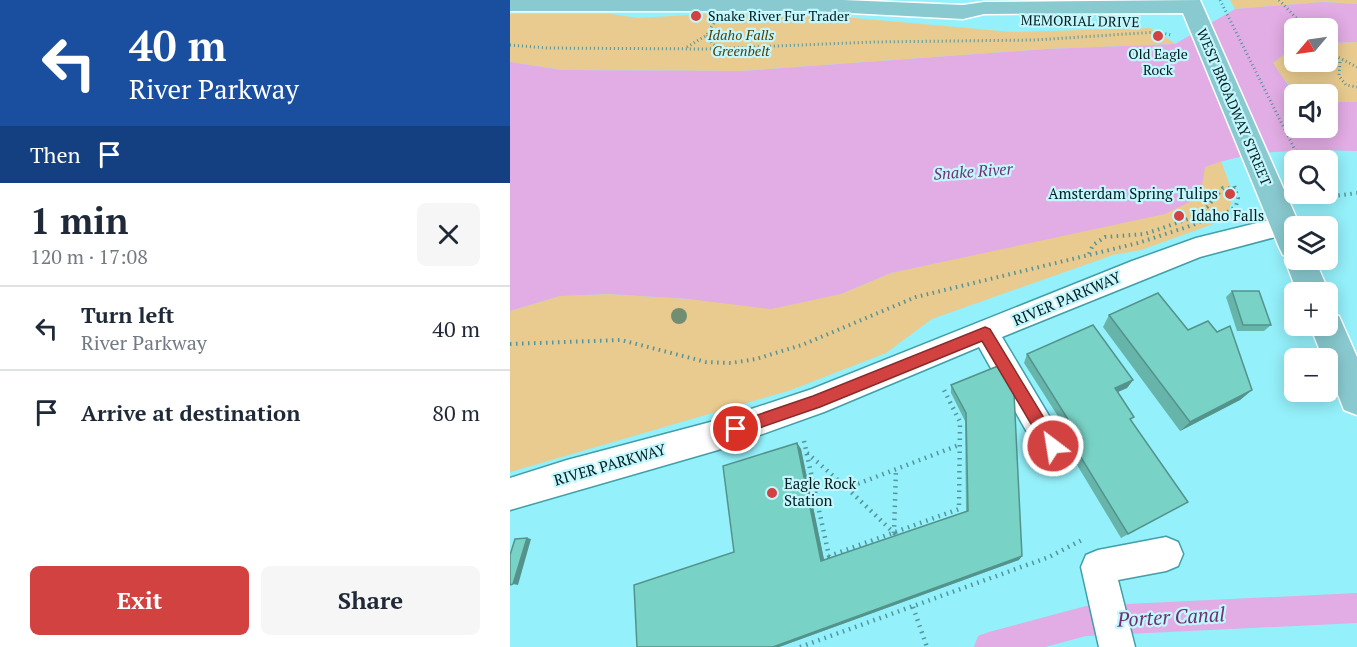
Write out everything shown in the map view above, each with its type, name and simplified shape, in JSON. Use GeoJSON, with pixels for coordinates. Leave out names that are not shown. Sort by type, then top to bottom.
{"type":"FeatureCollection","features":[{"type":"Feature","properties":{"kind":"main road","name":"MEMORIAL DRIVE"},"geometry":{"type":"LineString","coordinates":[[510,5],[737,2],[963,6],[986,20],[1195,15]]}},
{"type":"Feature","properties":{"kind":"main road","name":"WEST BROADWAY STREET"},"geometry":{"type":"LineString","coordinates":[[1195,15],[1284,222]]}},
{"type":"Feature","properties":{"kind":"main road"},"geometry":{"type":"LineString","coordinates":[[1331,336],[1357,398]]}},
{"type":"Feature","properties":{"kind":"street","name":"RIVER PARKWAY"},"geometry":{"type":"LineString","coordinates":[[510,494],[718,435],[814,402],[1112,279],[1196,248],[1284,237]]}},
{"type":"Feature","properties":{"kind":"street"},"geometry":{"type":"LineString","coordinates":[[985,333],[1053,446]]}},
{"type":"Feature","properties":{"kind":"street"},"geometry":{"type":"LineString","coordinates":[[1117,647],[1098,567],[1166,554]]}},
{"type":"Feature","properties":{"kind":"path"},"geometry":{"type":"LineString","coordinates":[[1220,0],[1295,150]]}},
{"type":"Feature","properties":{"kind":"path"},"geometry":{"type":"LineString","coordinates":[[1280,0],[1297,18]]}},
{"type":"Feature","properties":{"kind":"path"},"geometry":{"type":"LineString","coordinates":[[510,45],[547,48],[720,48],[874,42],[1034,40],[1158,32],[1171,35]]}},
{"type":"Feature","properties":{"kind":"path"},"geometry":{"type":"LineString","coordinates":[[683,48],[695,44],[707,35],[712,44],[720,48]]}},
{"type":"Feature","properties":{"kind":"path"},"geometry":{"type":"LineString","coordinates":[[1338,57],[1357,67]]}},
{"type":"Feature","properties":{"kind":"path"},"geometry":{"type":"LineString","coordinates":[[1340,62],[1339,76],[1346,85],[1357,87]]}},
{"type":"Feature","properties":{"kind":"path"},"geometry":{"type":"LineString","coordinates":[[510,344],[569,340],[627,340],[677,356],[728,363],[759,360],[786,352],[888,306],[907,300],[1138,243],[1230,211],[1240,198],[1235,187],[1223,188],[1208,208],[1173,225],[1143,234],[1100,238],[1092,244],[1089,254]]}},
{"type":"Feature","properties":{"kind":"path"},"geometry":{"type":"LineString","coordinates":[[1338,194],[1357,193]]}},
{"type":"Feature","properties":{"kind":"path"},"geometry":{"type":"LineString","coordinates":[[804,441],[829,556],[959,509],[960,422],[943,388]]}},
{"type":"Feature","properties":{"kind":"path"},"geometry":{"type":"LineString","coordinates":[[848,488],[959,445]]}},
{"type":"Feature","properties":{"kind":"path"},"geometry":{"type":"LineString","coordinates":[[807,453],[848,488],[894,533]]}},
{"type":"Feature","properties":{"kind":"path"},"geometry":{"type":"LineString","coordinates":[[894,533],[896,469]]}},
{"type":"Feature","properties":{"kind":"path"},"geometry":{"type":"LineString","coordinates":[[801,647],[1049,556],[1082,540]]}},
{"type":"Feature","properties":{"kind":"path"},"geometry":{"type":"LineString","coordinates":[[913,607],[927,647]]}},
{"type":"Feature","properties":{"kind":"green space"},"geometry":{"type":"Polygon","coordinates":[[[1230,0],[1357,0],[1357,4],[1323,2],[1235,9],[1230,0]]]}},
{"type":"Feature","properties":{"kind":"green space","name":"Idaho Falls Greenbelt"},"geometry":{"type":"Polygon","coordinates":[[[510,14],[611,14],[638,18],[707,14],[821,15],[1012,32],[1150,28],[1176,44],[1046,49],[742,71],[562,70],[510,62],[510,14]]]}},
{"type":"Feature","properties":{"kind":"green space"},"geometry":{"type":"Polygon","coordinates":[[[1357,42],[1357,102],[1338,102],[1338,84],[1288,84],[1273,63],[1284,55],[1284,72],[1338,72],[1338,43],[1357,42]]]}},
{"type":"Feature","properties":{"kind":"green space"},"geometry":{"type":"Polygon","coordinates":[[[1221,161],[1233,194],[1227,219],[1141,250],[1113,255],[932,319],[886,353],[791,390],[510,472],[510,311],[560,296],[608,294],[689,299],[841,294],[891,273],[967,256],[1221,161]]]}},
{"type":"Feature","properties":{"kind":"water","name":"Snake River"},"geometry":{"type":"Polygon","coordinates":[[[1323,2],[1357,4],[1357,42],[1338,43],[1338,18],[1284,18],[1284,55],[1273,63],[1287,84],[1284,84],[1284,138],[1338,138],[1338,102],[1357,102],[1357,151],[1284,150],[1222,161],[1205,167],[1200,197],[1165,214],[891,273],[841,294],[771,309],[689,299],[608,294],[560,296],[510,311],[510,62],[562,70],[742,71],[1046,49],[1175,44],[1235,9],[1323,2]]]}},
{"type":"Feature","properties":{"kind":"building"},"geometry":{"type":"Polygon","coordinates":[[[1232,291],[1259,291],[1271,325],[1243,325],[1232,291]]]}},
{"type":"Feature","properties":{"kind":"building"},"geometry":{"type":"Polygon","coordinates":[[[1158,293],[1188,330],[1208,321],[1217,332],[1230,326],[1252,390],[1190,422],[1109,315],[1158,293]]]}},
{"type":"Feature","properties":{"kind":"building"},"geometry":{"type":"Polygon","coordinates":[[[1093,325],[1133,380],[1115,388],[1134,417],[1130,419],[1188,502],[1128,534],[1066,433],[1074,429],[1027,354],[1093,325]]]}},
{"type":"Feature","properties":{"kind":"building","name":"Eagle Rock Station"},"geometry":{"type":"Polygon","coordinates":[[[998,366],[1014,393],[1022,556],[773,647],[637,647],[634,585],[734,552],[723,466],[797,443],[821,561],[968,511],[966,413],[951,385],[998,366]]]}},
{"type":"Feature","properties":{"kind":"building"},"geometry":{"type":"Polygon","coordinates":[[[527,538],[513,584],[510,585],[510,555],[515,539],[527,538]]]}},
{"type":"Feature","properties":{"kind":"waterway","name":"Porter Canal"},"geometry":{"type":"LineString","coordinates":[[989,647],[1086,621],[1357,608]]}},
{"type":"Feature","properties":{"kind":"place","name":"Snake River Fur Trader"},"geometry":{"type":"Point","coordinates":[696,16]}},
{"type":"Feature","properties":{"kind":"place","name":"Old Eagle Rock"},"geometry":{"type":"Point","coordinates":[1158,36]}},
{"type":"Feature","properties":{"kind":"place","name":"Amsterdam Spring Tulips"},"geometry":{"type":"Point","coordinates":[1230,194]}},
{"type":"Feature","properties":{"kind":"place","name":"Idaho Falls"},"geometry":{"type":"Point","coordinates":[1179,216]}},
{"type":"Feature","properties":{"kind":"place","name":"Eagle Rock Station"},"geometry":{"type":"Point","coordinates":[772,493]}},
{"type":"Feature","properties":{"kind":"route"},"geometry":{"type":"LineString","coordinates":[[736,429],[814,402],[985,333],[1053,446]]}}]}
